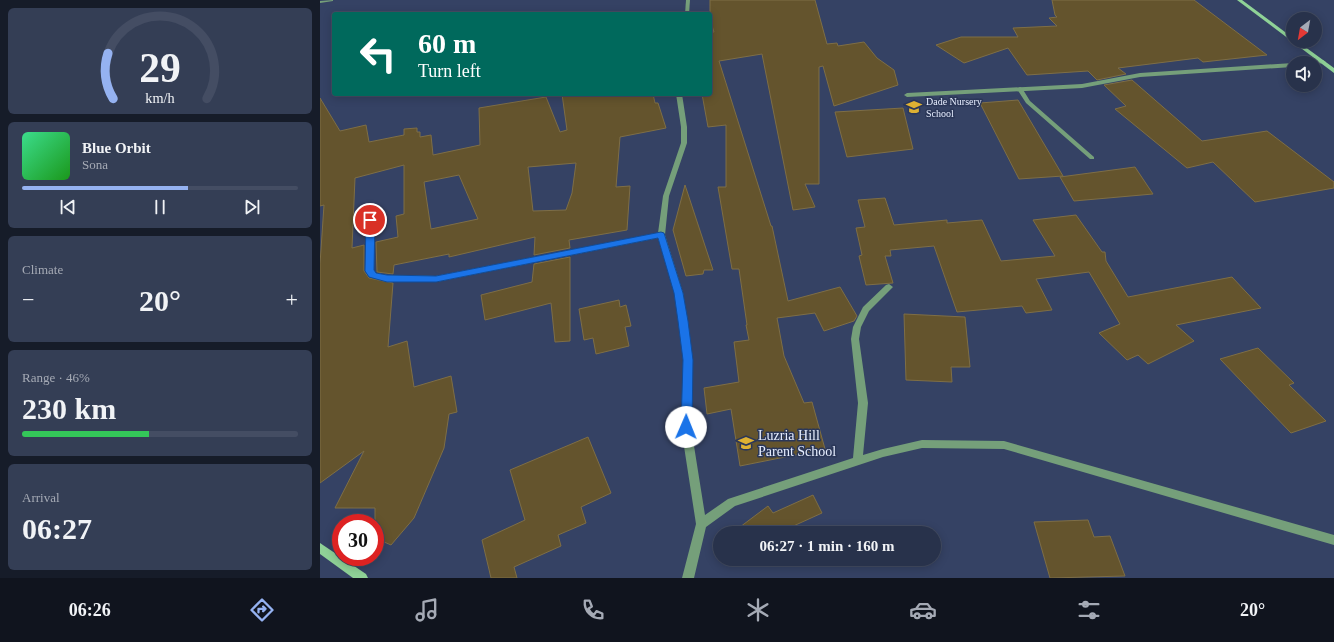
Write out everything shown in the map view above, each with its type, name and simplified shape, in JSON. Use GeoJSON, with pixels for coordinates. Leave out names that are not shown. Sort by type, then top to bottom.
{"type":"FeatureCollection","features":[{"type":"Feature","properties":{"kind":"main road"},"geometry":{"type":"LineString","coordinates":[[1239,0],[1286,34]]}},
{"type":"Feature","properties":{"kind":"main road"},"geometry":{"type":"LineString","coordinates":[[1305,48],[1334,72]]}},
{"type":"Feature","properties":{"kind":"main road"},"geometry":{"type":"LineString","coordinates":[[320,548],[362,578]]}},
{"type":"Feature","properties":{"kind":"street"},"geometry":{"type":"LineString","coordinates":[[320,2],[331,0]]}},
{"type":"Feature","properties":{"kind":"street"},"geometry":{"type":"LineString","coordinates":[[687,12],[688,0]]}},
{"type":"Feature","properties":{"kind":"street"},"geometry":{"type":"LineString","coordinates":[[907,95],[1082,86],[1140,75],[1286,65]]}},
{"type":"Feature","properties":{"kind":"street"},"geometry":{"type":"LineString","coordinates":[[1020,89],[1028,102],[1092,158]]}},
{"type":"Feature","properties":{"kind":"street"},"geometry":{"type":"LineString","coordinates":[[679,96],[684,127],[684,143],[666,196],[661,235],[679,293],[683,321],[688,360],[686,427],[701,524],[688,578]]}},
{"type":"Feature","properties":{"kind":"street"},"geometry":{"type":"LineString","coordinates":[[370,220],[370,271],[373,275],[387,278],[436,279],[661,235]]}},
{"type":"Feature","properties":{"kind":"street"},"geometry":{"type":"LineString","coordinates":[[858,460],[863,403],[855,339],[857,327],[866,309],[889,287]]}},
{"type":"Feature","properties":{"kind":"street"},"geometry":{"type":"LineString","coordinates":[[701,524],[732,502],[858,460],[922,444],[1004,445],[1334,540]]}},
{"type":"Feature","properties":{"kind":"building"},"geometry":{"type":"Polygon","coordinates":[[[710,0],[815,0],[827,44],[837,43],[838,46],[864,42],[877,58],[894,70],[898,85],[834,106],[823,66],[819,67],[819,184],[805,184],[815,207],[793,210],[762,54],[719,61],[772,226],[788,301],[840,287],[857,316],[854,321],[824,331],[815,313],[777,318],[784,356],[804,403],[812,402],[825,449],[740,466],[731,409],[707,414],[704,388],[739,382],[734,342],[749,340],[739,269],[732,269],[718,187],[726,187],[726,125],[708,127],[702,96],[712,96],[712,32],[714,32],[712,26],[712,12],[710,12],[710,0]]]}},
{"type":"Feature","properties":{"kind":"building"},"geometry":{"type":"Polygon","coordinates":[[[1052,0],[1194,0],[1267,55],[1203,62],[1198,58],[1118,68],[1126,74],[1097,80],[1088,71],[1027,75],[1008,48],[964,63],[936,45],[961,37],[1018,37],[1013,28],[1057,26],[1049,18],[1057,17],[1055,15],[1052,0]]]}},
{"type":"Feature","properties":{"kind":"building"},"geometry":{"type":"Polygon","coordinates":[[[1132,80],[1202,141],[1267,131],[1334,182],[1334,188],[1255,202],[1213,162],[1187,168],[1115,109],[1126,106],[1104,85],[1132,80]]]}},
{"type":"Feature","properties":{"kind":"building"},"geometry":{"type":"Polygon","coordinates":[[[562,96],[653,96],[655,103],[658,103],[666,128],[620,137],[616,187],[630,186],[627,230],[569,240],[570,248],[534,255],[535,237],[449,257],[449,254],[394,265],[393,274],[377,272],[376,242],[398,237],[396,216],[404,214],[404,165],[355,178],[352,248],[364,245],[364,271],[369,278],[393,283],[388,347],[407,341],[414,387],[451,376],[457,412],[449,414],[444,448],[414,518],[391,545],[384,542],[384,514],[375,514],[375,508],[335,508],[364,451],[320,483],[320,264],[324,205],[320,206],[320,98],[340,131],[366,125],[369,142],[404,135],[404,129],[417,128],[417,132],[420,132],[420,137],[431,135],[433,155],[480,145],[479,108],[546,97],[560,132],[567,130],[562,96]],[[576,163],[528,167],[533,211],[566,210],[572,193],[576,163]],[[459,175],[424,182],[431,229],[478,219],[459,175]]]}},
{"type":"Feature","properties":{"kind":"building"},"geometry":{"type":"Polygon","coordinates":[[[1018,100],[1063,176],[1019,179],[980,103],[1018,100]]]}},
{"type":"Feature","properties":{"kind":"building"},"geometry":{"type":"Polygon","coordinates":[[[903,108],[913,149],[847,157],[835,112],[903,108]]]}},
{"type":"Feature","properties":{"kind":"building"},"geometry":{"type":"Polygon","coordinates":[[[1135,167],[1153,194],[1074,201],[1060,177],[1135,167]]]}},
{"type":"Feature","properties":{"kind":"building"},"geometry":{"type":"Polygon","coordinates":[[[685,185],[713,270],[704,270],[703,274],[686,276],[673,230],[685,185]]]}},
{"type":"Feature","properties":{"kind":"building"},"geometry":{"type":"Polygon","coordinates":[[[885,198],[894,225],[947,220],[947,223],[982,220],[1001,261],[1055,256],[1033,220],[1076,215],[1102,252],[1105,252],[1106,261],[1128,297],[1232,277],[1261,308],[1176,325],[1194,341],[1148,364],[1138,355],[1127,360],[1099,333],[1120,324],[1089,272],[1036,279],[1052,310],[1026,313],[1022,306],[957,312],[934,246],[890,250],[891,256],[885,256],[893,283],[866,285],[859,256],[862,255],[856,228],[865,227],[858,200],[885,198]]]}},
{"type":"Feature","properties":{"kind":"building"},"geometry":{"type":"Polygon","coordinates":[[[570,257],[570,341],[555,342],[551,303],[485,320],[481,295],[532,282],[534,264],[570,257]]]}},
{"type":"Feature","properties":{"kind":"building"},"geometry":{"type":"Polygon","coordinates":[[[619,300],[620,307],[626,305],[631,326],[625,327],[629,346],[596,354],[593,338],[584,340],[579,309],[619,300]]]}},
{"type":"Feature","properties":{"kind":"building"},"geometry":{"type":"Polygon","coordinates":[[[904,314],[965,317],[970,367],[951,367],[952,382],[906,380],[904,314]]]}},
{"type":"Feature","properties":{"kind":"building"},"geometry":{"type":"Polygon","coordinates":[[[1258,348],[1294,383],[1289,385],[1326,421],[1291,433],[1220,359],[1258,348]]]}},
{"type":"Feature","properties":{"kind":"building"},"geometry":{"type":"Polygon","coordinates":[[[588,437],[611,493],[581,507],[586,523],[558,535],[561,546],[514,567],[517,578],[491,578],[482,540],[525,520],[510,470],[588,437]]]}},
{"type":"Feature","properties":{"kind":"building"},"geometry":{"type":"Polygon","coordinates":[[[813,495],[822,513],[793,526],[741,526],[768,506],[773,513],[813,495]]]}},
{"type":"Feature","properties":{"kind":"building"},"geometry":{"type":"Polygon","coordinates":[[[1088,520],[1094,537],[1110,536],[1125,576],[1050,578],[1034,522],[1088,520]]]}},
{"type":"Feature","properties":{"kind":"place","name":"Dade Nursery School"},"geometry":{"type":"Point","coordinates":[914,107]}},
{"type":"Feature","properties":{"kind":"place","name":"Luzria Hill Parent School"},"geometry":{"type":"Point","coordinates":[746,443]}},
{"type":"Feature","properties":{"kind":"route"},"geometry":{"type":"LineString","coordinates":[[370,220],[370,271],[373,275],[378,277],[416,280],[436,279],[661,235],[679,293],[683,321],[688,360],[686,427]]}}]}
